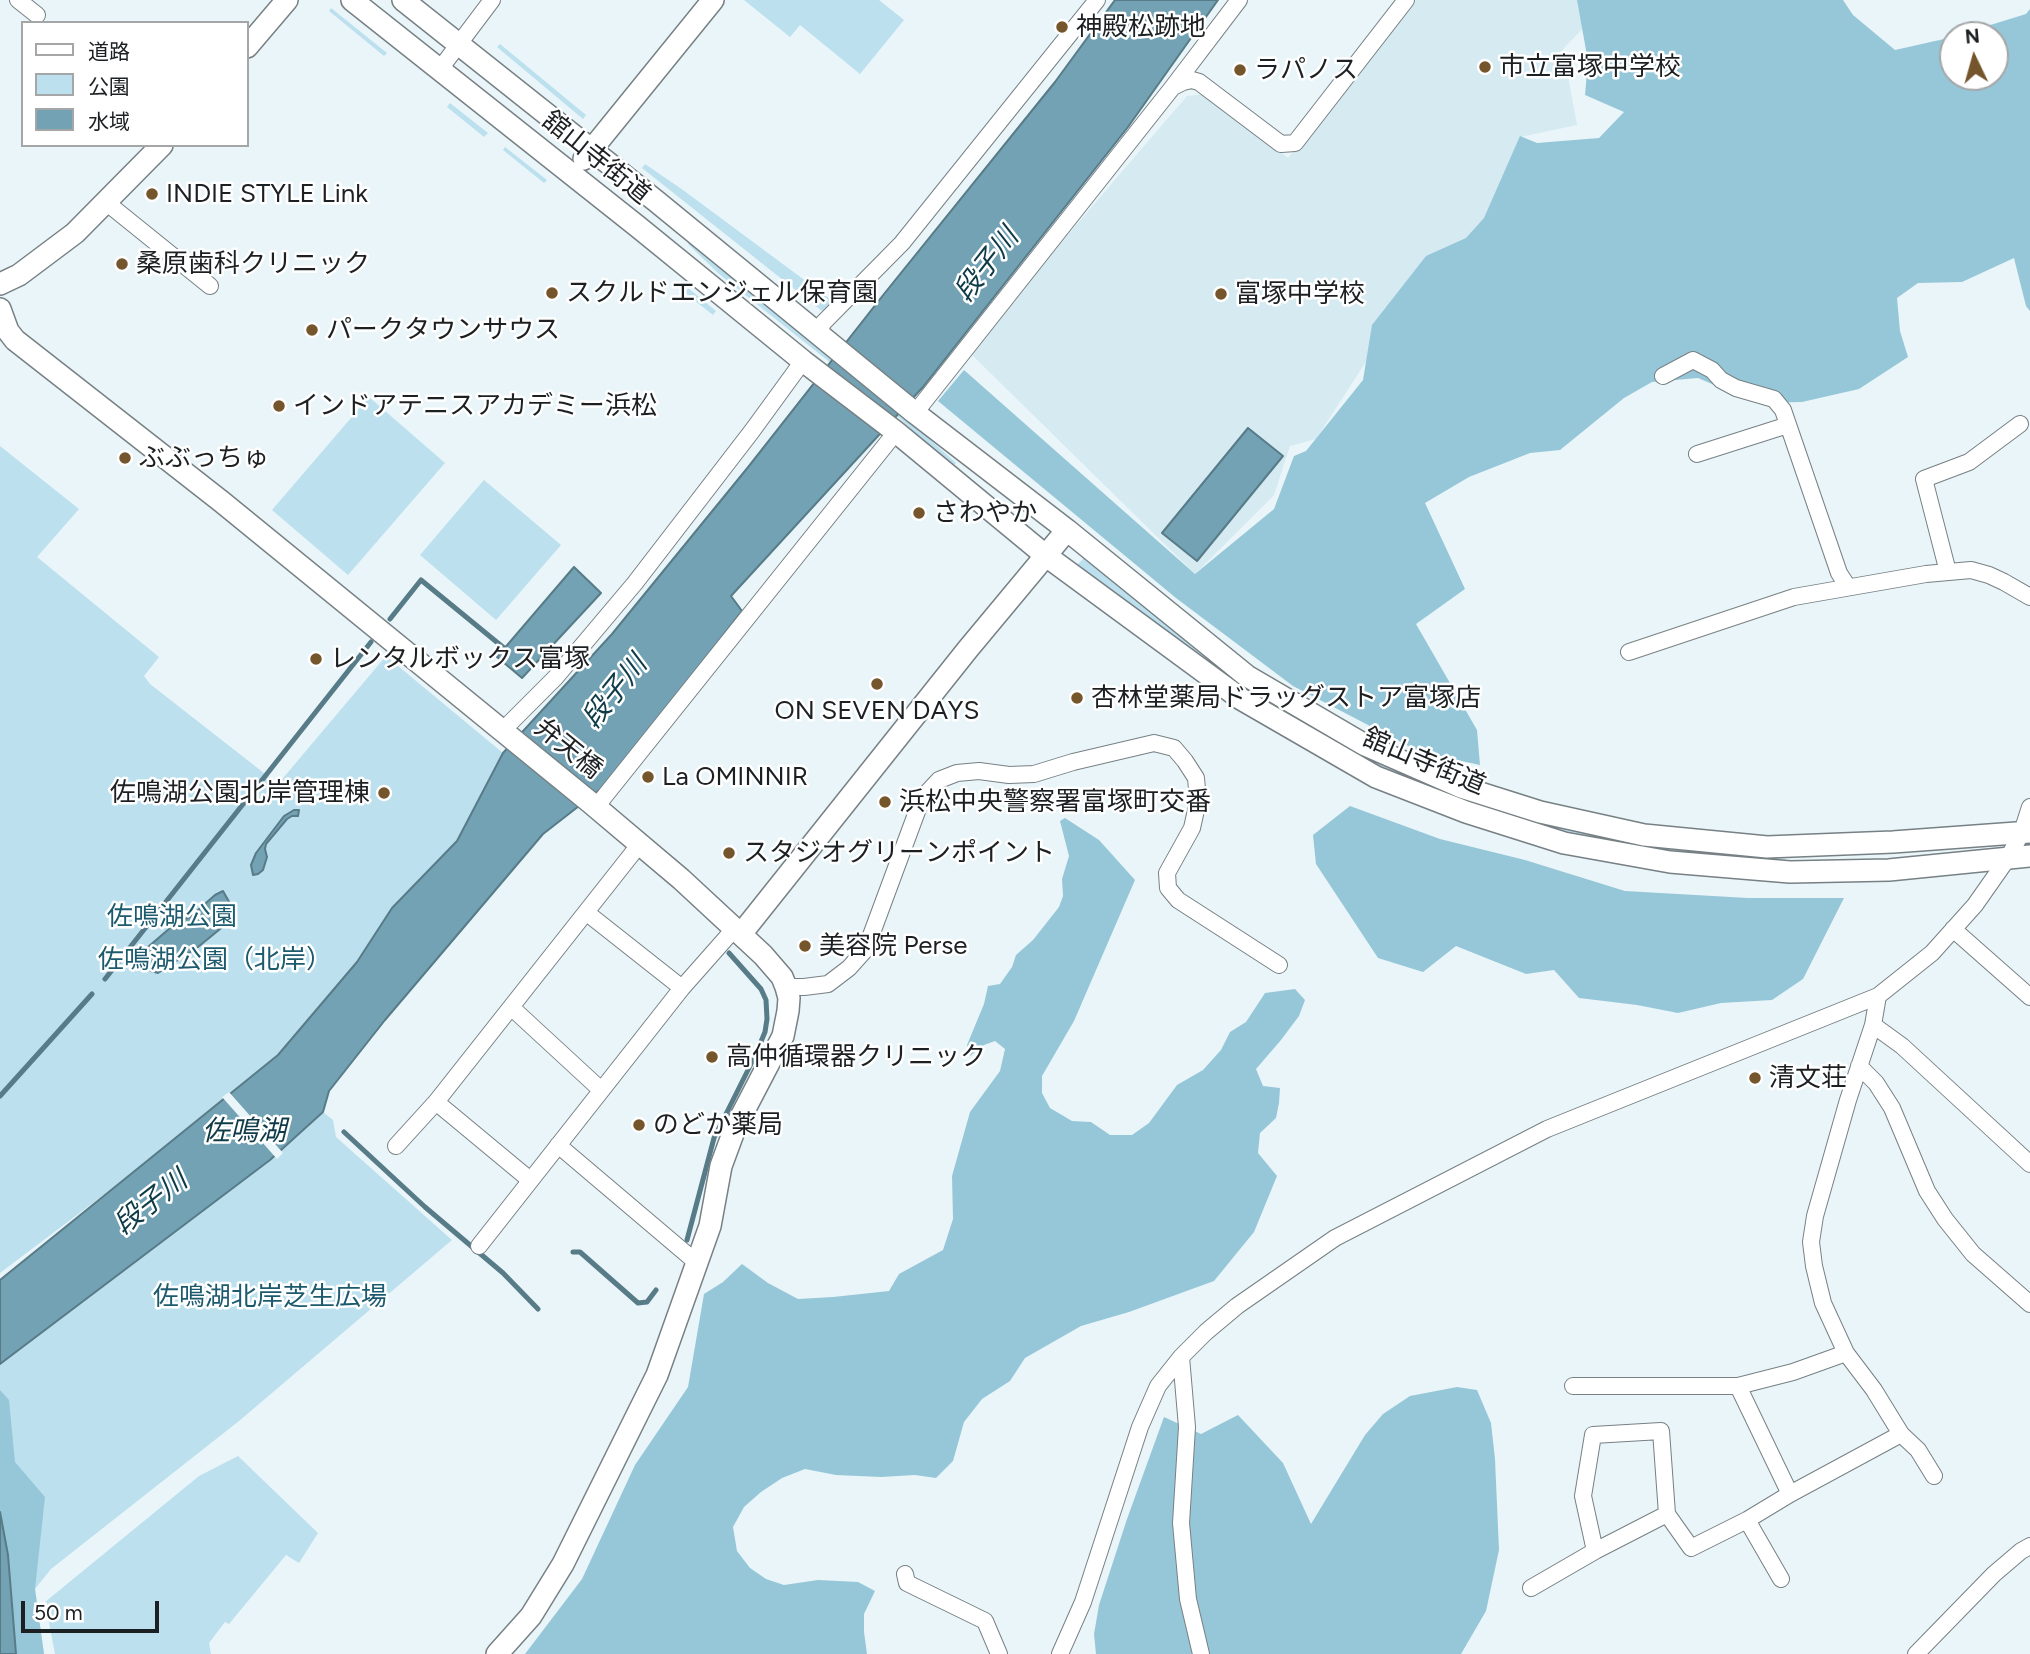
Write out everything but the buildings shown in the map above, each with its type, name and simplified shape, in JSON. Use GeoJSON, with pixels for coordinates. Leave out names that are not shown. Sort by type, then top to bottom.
{"type":"FeatureCollection","features":[{"type":"Feature","properties":{"kind":"street"},"geometry":{"type":"LineString","coordinates":[[18,0],[37,15]]}},
{"type":"Feature","properties":{"kind":"street"},"geometry":{"type":"LineString","coordinates":[[248,46],[288,0]]}},
{"type":"Feature","properties":{"kind":"street","name":"舘山寺街道"},"geometry":{"type":"LineString","coordinates":[[352,0],[803,361],[896,432],[1045,555],[1241,699],[1376,777],[1466,812],[1564,843],[1670,862],[1790,872],[1889,870],[2030,856]]}},
{"type":"Feature","properties":{"kind":"street","name":"舘山寺街道"},"geometry":{"type":"LineString","coordinates":[[404,0],[592,149],[915,413],[1067,530],[1247,676],[1364,745],[1487,796],[1540,812],[1644,835],[1767,847],[1893,842],[2026,832]]}},
{"type":"Feature","properties":{"kind":"street"},"geometry":{"type":"LineString","coordinates":[[440,69],[492,0]]}},
{"type":"Feature","properties":{"kind":"street"},"geometry":{"type":"LineString","coordinates":[[572,174],[713,0]]}},
{"type":"Feature","properties":{"kind":"street"},"geometry":{"type":"LineString","coordinates":[[818,335],[823,323],[902,243],[1097,0]]}},
{"type":"Feature","properties":{"kind":"street"},"geometry":{"type":"LineString","coordinates":[[915,413],[1239,0]]}},
{"type":"Feature","properties":{"kind":"street"},"geometry":{"type":"LineString","coordinates":[[1172,88],[1183,82],[1199,82],[1281,144],[1294,143],[1406,0]]}},
{"type":"Feature","properties":{"kind":"street"},"geometry":{"type":"LineString","coordinates":[[0,284],[19,275],[57,248],[107,202],[160,147]]}},
{"type":"Feature","properties":{"kind":"street"},"geometry":{"type":"LineString","coordinates":[[107,202],[118,214],[210,286]]}},
{"type":"Feature","properties":{"kind":"street","name":"弁天橋"},"geometry":{"type":"LineString","coordinates":[[0,309],[8,331],[15,340],[222,502],[593,805],[639,845],[729,939],[774,966],[786,987]]}},
{"type":"Feature","properties":{"kind":"street"},"geometry":{"type":"LineString","coordinates":[[1663,376],[1693,359],[1736,388],[1774,399],[1783,410],[1839,573],[1847,587]]}},
{"type":"Feature","properties":{"kind":"street"},"geometry":{"type":"LineString","coordinates":[[506,735],[635,583],[803,361]]}},
{"type":"Feature","properties":{"kind":"street"},"geometry":{"type":"LineString","coordinates":[[1948,572],[1924,479],[1969,461],[2021,424]]}},
{"type":"Feature","properties":{"kind":"street"},"geometry":{"type":"LineString","coordinates":[[1697,454],[1788,425]]}},
{"type":"Feature","properties":{"kind":"street"},"geometry":{"type":"LineString","coordinates":[[593,805],[896,432]]}},
{"type":"Feature","properties":{"kind":"street"},"geometry":{"type":"LineString","coordinates":[[479,1246],[682,988],[729,939],[1067,530]]}},
{"type":"Feature","properties":{"kind":"street"},"geometry":{"type":"LineString","coordinates":[[1629,652],[1794,597],[1948,572],[1971,570],[1989,575],[2030,597]]}},
{"type":"Feature","properties":{"kind":"street"},"geometry":{"type":"LineString","coordinates":[[497,1654],[531,1616],[563,1564],[657,1375],[685,1254],[710,1226],[720,1166],[734,1128],[783,1036],[789,1012],[786,987],[828,984],[849,968],[866,949],[919,806],[939,780],[957,772],[1034,774],[1154,743],[1174,748],[1196,778],[1198,801],[1192,828],[1167,873],[1168,888],[1178,900],[1279,965]]}},
{"type":"Feature","properties":{"kind":"street"},"geometry":{"type":"LineString","coordinates":[[1060,1654],[1083,1602],[1140,1427],[1158,1386],[1206,1332],[1237,1306],[1335,1238],[1547,1129],[1878,996],[1932,953],[1975,905],[2026,832],[2030,807]]}},
{"type":"Feature","properties":{"kind":"street"},"geometry":{"type":"LineString","coordinates":[[396,1146],[436,1102],[639,845]]}},
{"type":"Feature","properties":{"kind":"street"},"geometry":{"type":"LineString","coordinates":[[586,913],[682,988]]}},
{"type":"Feature","properties":{"kind":"street"},"geometry":{"type":"LineString","coordinates":[[1953,929],[2030,997]]}},
{"type":"Feature","properties":{"kind":"street"},"geometry":{"type":"LineString","coordinates":[[1878,996],[1873,1025],[1815,1216],[1811,1242],[1823,1303],[1846,1353],[1874,1390],[1901,1434],[1918,1450],[1934,1476]]}},
{"type":"Feature","properties":{"kind":"street"},"geometry":{"type":"LineString","coordinates":[[512,1007],[601,1090]]}},
{"type":"Feature","properties":{"kind":"street"},"geometry":{"type":"LineString","coordinates":[[1873,1025],[1902,1046],[2030,1164]]}},
{"type":"Feature","properties":{"kind":"street"},"geometry":{"type":"LineString","coordinates":[[1859,1066],[1876,1083],[1892,1108],[1927,1191],[1945,1219],[1973,1254],[2027,1295]]}},
{"type":"Feature","properties":{"kind":"street"},"geometry":{"type":"LineString","coordinates":[[436,1102],[530,1180]]}},
{"type":"Feature","properties":{"kind":"street"},"geometry":{"type":"LineString","coordinates":[[558,1145],[685,1254]]}},
{"type":"Feature","properties":{"kind":"street"},"geometry":{"type":"LineString","coordinates":[[1573,1386],[1738,1386],[1793,1372],[1846,1353]]}},
{"type":"Feature","properties":{"kind":"street"},"geometry":{"type":"LineString","coordinates":[[1181,1357],[1187,1427],[1181,1523],[1188,1599],[1201,1654]]}},
{"type":"Feature","properties":{"kind":"street"},"geometry":{"type":"LineString","coordinates":[[1738,1386],[1790,1494]]}},
{"type":"Feature","properties":{"kind":"street"},"geometry":{"type":"LineString","coordinates":[[1595,1551],[1584,1496],[1593,1435],[1661,1431],[1667,1514],[1690,1548],[1901,1434]]}},
{"type":"Feature","properties":{"kind":"street"},"geometry":{"type":"LineString","coordinates":[[1531,1588],[1667,1514]]}},
{"type":"Feature","properties":{"kind":"street"},"geometry":{"type":"LineString","coordinates":[[1746,1520],[1781,1579]]}},
{"type":"Feature","properties":{"kind":"street"},"geometry":{"type":"LineString","coordinates":[[1916,1654],[1994,1574],[2030,1546]]}},
{"type":"Feature","properties":{"kind":"street"},"geometry":{"type":"LineString","coordinates":[[905,1574],[907,1583],[985,1621],[999,1654]]}},
{"type":"Feature","properties":{"kind":"shaded area","name":"富塚中学校"},"geometry":{"type":"Polygon","coordinates":[[[1416,0],[1590,0],[1593,18],[1563,49],[1577,125],[1520,137],[1501,234],[1369,357],[1316,439],[1290,446],[1274,495],[1195,574],[968,351],[1187,96],[1208,94],[1288,158],[1416,0]]]}},
{"type":"Feature","properties":{"kind":"shaded area"},"geometry":{"type":"Polygon","coordinates":[[[1577,0],[1843,0],[1853,15],[1895,50],[1939,40],[1939,91],[2009,91],[2009,21],[2003,21],[2026,14],[2030,9],[2030,311],[2026,306],[2014,258],[1962,282],[1918,283],[1897,298],[1900,331],[1908,357],[1859,389],[1802,402],[1756,403],[1698,378],[1652,382],[1624,398],[1560,450],[1530,453],[1469,477],[1425,503],[1465,589],[1416,624],[1477,730],[1480,765],[1420,752],[1293,686],[1176,598],[938,401],[964,370],[1195,574],[1274,509],[1294,456],[1306,451],[1363,380],[1372,325],[1426,256],[1466,238],[1484,218],[1520,136],[1537,143],[1599,138],[1624,112],[1585,95],[1588,61],[1577,0]]]}},
{"type":"Feature","properties":{"kind":"shaded area"},"geometry":{"type":"Polygon","coordinates":[[[1350,806],[1440,839],[1525,860],[1625,891],[1748,898],[1844,898],[1803,979],[1772,1000],[1721,1003],[1678,1013],[1579,998],[1554,970],[1526,974],[1456,946],[1423,972],[1378,958],[1316,864],[1313,835],[1350,806]]]}},
{"type":"Feature","properties":{"kind":"shaded area"},"geometry":{"type":"Polygon","coordinates":[[[1065,818],[1099,840],[1135,880],[1074,1021],[1042,1076],[1042,1093],[1050,1108],[1072,1121],[1091,1122],[1110,1135],[1132,1135],[1149,1123],[1177,1085],[1203,1070],[1221,1050],[1230,1032],[1246,1022],[1265,993],[1295,989],[1305,1000],[1299,1016],[1256,1069],[1263,1086],[1280,1088],[1276,1118],[1260,1133],[1258,1153],[1277,1176],[1254,1232],[1214,1281],[1129,1312],[1081,1326],[1025,1358],[1010,1381],[982,1399],[964,1422],[953,1461],[936,1478],[915,1475],[836,1475],[805,1469],[782,1478],[744,1507],[733,1527],[737,1551],[750,1568],[766,1579],[784,1585],[818,1580],[858,1582],[875,1591],[864,1614],[867,1654],[525,1654],[582,1579],[635,1465],[688,1387],[704,1294],[723,1282],[742,1264],[768,1283],[798,1299],[889,1291],[899,1274],[943,1250],[953,1219],[952,1176],[970,1112],[1000,1071],[1005,1049],[995,1041],[984,1045],[970,1056],[967,1045],[984,1004],[988,986],[1000,984],[1012,967],[1016,955],[1033,940],[1059,907],[1063,896],[1062,879],[1069,856],[1060,821],[1065,818]]]}},
{"type":"Feature","properties":{"kind":"shaded area"},"geometry":{"type":"Polygon","coordinates":[[[1457,1387],[1477,1390],[1491,1423],[1499,1550],[1486,1611],[1461,1654],[1096,1654],[1094,1634],[1099,1605],[1164,1417],[1201,1434],[1238,1415],[1283,1463],[1311,1524],[1365,1435],[1383,1414],[1410,1396],[1457,1387]]]}},
{"type":"Feature","properties":{"kind":"shaded area"},"geometry":{"type":"Polygon","coordinates":[[[0,1390],[9,1400],[15,1462],[45,1497],[35,1589],[44,1654],[16,1654],[8,1555],[0,1512],[0,1390]]]}},
{"type":"Feature","properties":{"kind":"green space"},"geometry":{"type":"Polygon","coordinates":[[[744,0],[879,0],[904,20],[860,74],[800,25],[790,37],[744,0]]]}},
{"type":"Feature","properties":{"kind":"green space"},"geometry":{"type":"Polygon","coordinates":[[[331,8],[387,53],[384,56],[329,11],[331,8]]]}},
{"type":"Feature","properties":{"kind":"green space"},"geometry":{"type":"Polygon","coordinates":[[[500,44],[586,115],[583,119],[497,47],[500,44]]]}},
{"type":"Feature","properties":{"kind":"green space"},"geometry":{"type":"Polygon","coordinates":[[[450,103],[488,133],[484,137],[447,107],[450,103]]]}},
{"type":"Feature","properties":{"kind":"green space"},"geometry":{"type":"Polygon","coordinates":[[[505,147],[547,180],[544,183],[503,150],[505,147]]]}},
{"type":"Feature","properties":{"kind":"green space"},"geometry":{"type":"Polygon","coordinates":[[[645,164],[834,302],[822,311],[642,168],[645,164]]]}},
{"type":"Feature","properties":{"kind":"green space"},"geometry":{"type":"Polygon","coordinates":[[[692,240],[749,292],[908,420],[956,463],[953,466],[946,461],[896,415],[719,274],[688,244],[692,240]]]}},
{"type":"Feature","properties":{"kind":"green space"},"geometry":{"type":"Polygon","coordinates":[[[688,288],[716,311],[713,315],[685,293],[688,288]]]}},
{"type":"Feature","properties":{"kind":"green space"},"geometry":{"type":"Polygon","coordinates":[[[369,397],[445,463],[348,575],[272,510],[369,397]]]}},
{"type":"Feature","properties":{"kind":"green space","name":"佐鳴湖公園"},"geometry":{"type":"Polygon","coordinates":[[[0,446],[79,509],[37,557],[159,657],[144,676],[150,684],[278,784],[386,656],[503,753],[457,841],[392,908],[357,962],[278,1056],[118,1184],[0,1273],[0,446]]]}},
{"type":"Feature","properties":{"kind":"green space"},"geometry":{"type":"Polygon","coordinates":[[[484,480],[561,545],[496,620],[420,555],[484,480]]]}},
{"type":"Feature","properties":{"kind":"green space"},"geometry":{"type":"Polygon","coordinates":[[[1085,557],[1401,772],[1762,856],[1786,859],[1785,863],[1637,848],[1577,836],[1495,813],[1399,777],[1359,758],[1247,694],[1077,565],[1085,557]]]}},
{"type":"Feature","properties":{"kind":"green space","name":"佐鳴湖北岸芝生広場"},"geometry":{"type":"Polygon","coordinates":[[[323,1112],[333,1120],[336,1137],[452,1240],[239,1421],[51,1569],[35,1589],[44,1654],[16,1654],[8,1555],[0,1512],[0,1364],[270,1160],[323,1112]]]}},
{"type":"Feature","properties":{"kind":"green space"},"geometry":{"type":"Polygon","coordinates":[[[238,1456],[318,1533],[299,1563],[286,1555],[229,1624],[225,1622],[209,1643],[211,1654],[55,1654],[45,1602],[199,1476],[238,1456]]]}},
{"type":"Feature","properties":{"kind":"water"},"geometry":{"type":"Polygon","coordinates":[[[1115,0],[1218,0],[1128,127],[923,387],[731,596],[742,611],[606,785],[543,834],[385,1020],[329,1091],[323,1112],[270,1160],[0,1364],[0,1280],[278,1055],[357,962],[392,908],[457,841],[503,753],[612,634],[749,466],[1055,82],[1115,0]]]}},
{"type":"Feature","properties":{"kind":"water"},"geometry":{"type":"Polygon","coordinates":[[[1248,428],[1283,456],[1197,561],[1162,533],[1248,428]]]}},
{"type":"Feature","properties":{"kind":"water"},"geometry":{"type":"Polygon","coordinates":[[[574,567],[601,593],[522,678],[497,657],[574,567]]]}},
{"type":"Feature","properties":{"kind":"water"},"geometry":{"type":"Polygon","coordinates":[[[299,810],[298,816],[287,819],[266,844],[267,857],[263,870],[253,875],[251,865],[256,853],[284,816],[299,810]]]}},
{"type":"Feature","properties":{"kind":"water"},"geometry":{"type":"Polygon","coordinates":[[[223,891],[232,907],[231,916],[225,925],[198,947],[158,973],[144,965],[142,960],[148,947],[177,922],[190,917],[223,891]]]}},
{"type":"Feature","properties":{"kind":"water"},"geometry":{"type":"Polygon","coordinates":[[[0,1512],[8,1555],[16,1654],[0,1654],[0,1512]]]}},
{"type":"Feature","properties":{"kind":"pier"},"geometry":{"type":"Polygon","coordinates":[[[229,1092],[283,1153],[277,1159],[222,1097],[229,1092]]]}},
{"type":"Feature","properties":{"kind":"waterway"},"geometry":{"type":"LineString","coordinates":[[390,619],[421,580],[504,648]]}},
{"type":"Feature","properties":{"kind":"waterway"},"geometry":{"type":"LineString","coordinates":[[105,979],[371,642]]}},
{"type":"Feature","properties":{"kind":"waterway"},"geometry":{"type":"LineString","coordinates":[[687,1240],[714,1138],[755,1056],[765,1032],[767,1019],[766,1000],[761,989],[729,953]]}},
{"type":"Feature","properties":{"kind":"waterway"},"geometry":{"type":"LineString","coordinates":[[0,1096],[92,994]]}},
{"type":"Feature","properties":{"kind":"waterway"},"geometry":{"type":"LineString","coordinates":[[344,1132],[425,1207],[503,1273],[538,1309]]}},
{"type":"Feature","properties":{"kind":"waterway"},"geometry":{"type":"LineString","coordinates":[[573,1252],[580,1252],[638,1303],[647,1302],[656,1290]]}},
{"type":"Feature","properties":{"kind":"place","name":"神殿松跡地"},"geometry":{"type":"Point","coordinates":[1062,27]}},
{"type":"Feature","properties":{"kind":"place","name":"市立富塚中学校"},"geometry":{"type":"Point","coordinates":[1485,67]}},
{"type":"Feature","properties":{"kind":"place","name":"ラパノス"},"geometry":{"type":"Point","coordinates":[1240,70]}},
{"type":"Feature","properties":{"kind":"place","name":"INDIE STYLE Link"},"geometry":{"type":"Point","coordinates":[152,194]}},
{"type":"Feature","properties":{"kind":"place","name":"桑原歯科クリニック"},"geometry":{"type":"Point","coordinates":[122,264]}},
{"type":"Feature","properties":{"kind":"place","name":"スクルドエンジェル保育園"},"geometry":{"type":"Point","coordinates":[552,293]}},
{"type":"Feature","properties":{"kind":"place","name":"富塚中学校"},"geometry":{"type":"Point","coordinates":[1221,294]}},
{"type":"Feature","properties":{"kind":"place","name":"パークタウンサウス"},"geometry":{"type":"Point","coordinates":[312,330]}},
{"type":"Feature","properties":{"kind":"place","name":"インドアテニスアカデミー浜松"},"geometry":{"type":"Point","coordinates":[279,406]}},
{"type":"Feature","properties":{"kind":"place","name":"ぶぶっちゅ"},"geometry":{"type":"Point","coordinates":[125,458]}},
{"type":"Feature","properties":{"kind":"place","name":"さわやか"},"geometry":{"type":"Point","coordinates":[919,513]}},
{"type":"Feature","properties":{"kind":"place","name":"レンタルボックス富塚"},"geometry":{"type":"Point","coordinates":[316,659]}},
{"type":"Feature","properties":{"kind":"place","name":"ON SEVEN DAYS"},"geometry":{"type":"Point","coordinates":[877,684]}},
{"type":"Feature","properties":{"kind":"place","name":"杏林堂薬局ドラッグストア富塚店"},"geometry":{"type":"Point","coordinates":[1077,698]}},
{"type":"Feature","properties":{"kind":"place","name":"La OMINNIR"},"geometry":{"type":"Point","coordinates":[648,777]}},
{"type":"Feature","properties":{"kind":"place","name":"佐鳴湖公園北岸管理棟"},"geometry":{"type":"Point","coordinates":[384,793]}},
{"type":"Feature","properties":{"kind":"place","name":"浜松中央警察署富塚町交番"},"geometry":{"type":"Point","coordinates":[885,802]}},
{"type":"Feature","properties":{"kind":"place","name":"スタジオグリーンポイント"},"geometry":{"type":"Point","coordinates":[729,853]}},
{"type":"Feature","properties":{"kind":"place","name":"美容院 Perse"},"geometry":{"type":"Point","coordinates":[805,946]}},
{"type":"Feature","properties":{"kind":"place","name":"高仲循環器クリニック"},"geometry":{"type":"Point","coordinates":[712,1057]}},
{"type":"Feature","properties":{"kind":"place","name":"清文荘"},"geometry":{"type":"Point","coordinates":[1755,1078]}},
{"type":"Feature","properties":{"kind":"place","name":"のどか薬局"},"geometry":{"type":"Point","coordinates":[639,1125]}},
{"type":"Feature","properties":{"kind":"water label","name":"段子川"},"geometry":{"type":"Point","coordinates":[987,265]}},
{"type":"Feature","properties":{"kind":"water label","name":"段子川"},"geometry":{"type":"Point","coordinates":[615,692]}},
{"type":"Feature","properties":{"kind":"water label","name":"佐鳴湖"},"geometry":{"type":"Point","coordinates":[244,1132]}},
{"type":"Feature","properties":{"kind":"water label","name":"段子川"},"geometry":{"type":"Point","coordinates":[151,1203]}},
{"type":"Feature","properties":{"kind":"park label","name":"佐鳴湖公園（北岸）"},"geometry":{"type":"Point","coordinates":[215,960]}}]}
